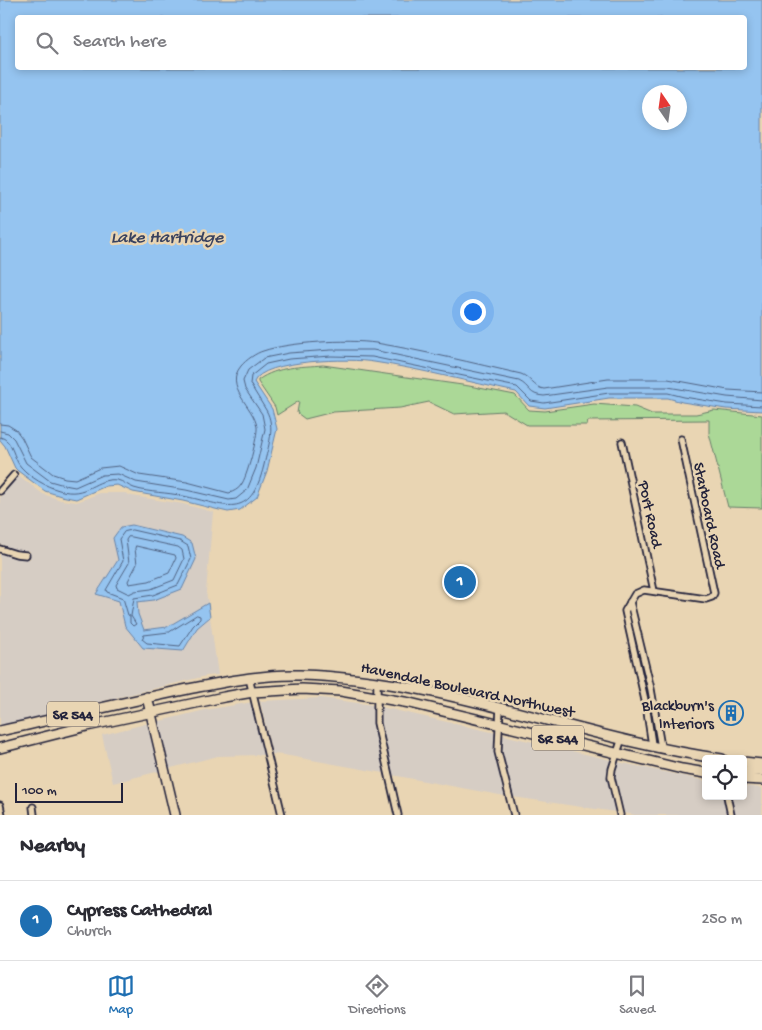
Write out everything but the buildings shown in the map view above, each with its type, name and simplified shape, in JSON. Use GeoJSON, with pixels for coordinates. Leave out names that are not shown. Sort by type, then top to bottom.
{"type":"FeatureCollection","features":[{"type":"Feature","properties":{"kind":"main road","name":"Havendale Boulevard Northwest"},"geometry":{"type":"LineString","coordinates":[[0,731],[147,697],[250,678],[297,674],[378,681],[500,707],[622,738],[702,755]]}},
{"type":"Feature","properties":{"kind":"main road","name":"Havendale Boulevard Northwest"},"geometry":{"type":"LineString","coordinates":[[0,748],[86,726],[224,697],[254,692],[302,689],[341,691],[377,696],[702,772]]}},
{"type":"Feature","properties":{"kind":"main road"},"geometry":{"type":"LineString","coordinates":[[147,697],[174,815]]}},
{"type":"Feature","properties":{"kind":"main road"},"geometry":{"type":"LineString","coordinates":[[747,762],[762,764]]}},
{"type":"Feature","properties":{"kind":"main road"},"geometry":{"type":"LineString","coordinates":[[747,771],[762,771]]}},
{"type":"Feature","properties":{"kind":"main road"},"geometry":{"type":"LineString","coordinates":[[747,778],[762,780]]}},
{"type":"Feature","properties":{"kind":"street","name":"Starboard Road"},"geometry":{"type":"LineString","coordinates":[[654,591],[706,599],[712,596],[714,588],[681,439]]}},
{"type":"Feature","properties":{"kind":"street","name":"Port Road"},"geometry":{"type":"LineString","coordinates":[[622,442],[654,591]]}},
{"type":"Feature","properties":{"kind":"street"},"geometry":{"type":"LineString","coordinates":[[0,491],[14,475]]}},
{"type":"Feature","properties":{"kind":"street"},"geometry":{"type":"LineString","coordinates":[[0,549],[26,555]]}},
{"type":"Feature","properties":{"kind":"street"},"geometry":{"type":"LineString","coordinates":[[652,745],[646,705],[625,611],[635,594],[639,591],[654,591]]}},
{"type":"Feature","properties":{"kind":"street"},"geometry":{"type":"LineString","coordinates":[[630,602],[651,689],[662,747]]}},
{"type":"Feature","properties":{"kind":"street"},"geometry":{"type":"LineString","coordinates":[[250,678],[282,815]]}},
{"type":"Feature","properties":{"kind":"street"},"geometry":{"type":"LineString","coordinates":[[378,681],[377,722],[398,815]]}},
{"type":"Feature","properties":{"kind":"street"},"geometry":{"type":"LineString","coordinates":[[500,707],[498,752],[514,815]]}},
{"type":"Feature","properties":{"kind":"street"},"geometry":{"type":"LineString","coordinates":[[620,815],[612,769],[622,738]]}},
{"type":"Feature","properties":{"kind":"street"},"geometry":{"type":"LineString","coordinates":[[728,800],[731,815]]}},
{"type":"Feature","properties":{"kind":"street"},"geometry":{"type":"LineString","coordinates":[[0,805],[2,815]]}},
{"type":"Feature","properties":{"kind":"street"},"geometry":{"type":"LineString","coordinates":[[33,807],[34,815]]}},
{"type":"Feature","properties":{"kind":"shaded area"},"geometry":{"type":"Polygon","coordinates":[[[19,476],[43,494],[61,500],[77,502],[100,493],[125,493],[213,512],[206,592],[208,603],[167,627],[144,630],[138,614],[137,602],[154,600],[148,530],[132,525],[118,560],[96,594],[119,601],[125,626],[183,651],[197,628],[210,617],[218,675],[206,676],[0,726],[0,553],[15,558],[30,559],[30,551],[16,550],[0,544],[0,497],[19,476]]]}},
{"type":"Feature","properties":{"kind":"shaded area"},"geometry":{"type":"Polygon","coordinates":[[[321,698],[373,705],[373,723],[384,773],[272,754],[260,701],[321,698]]]}},
{"type":"Feature","properties":{"kind":"shaded area"},"geometry":{"type":"Polygon","coordinates":[[[253,702],[264,755],[218,756],[167,769],[156,722],[205,710],[253,702]]]}},
{"type":"Feature","properties":{"kind":"shaded area"},"geometry":{"type":"Polygon","coordinates":[[[381,707],[496,733],[495,752],[505,796],[392,775],[380,722],[381,707]]]}},
{"type":"Feature","properties":{"kind":"shaded area"},"geometry":{"type":"Polygon","coordinates":[[[149,723],[160,771],[113,783],[102,735],[149,723]]]}},
{"type":"Feature","properties":{"kind":"shaded area"},"geometry":{"type":"Polygon","coordinates":[[[503,735],[611,760],[608,778],[616,812],[513,797],[502,751],[503,735]]]}},
{"type":"Feature","properties":{"kind":"shaded area"},"geometry":{"type":"Polygon","coordinates":[[[618,762],[702,780],[702,800],[724,800],[727,815],[635,815],[624,813],[615,777],[618,762]]]}},
{"type":"Feature","properties":{"kind":"shaded area"},"geometry":{"type":"Polygon","coordinates":[[[747,786],[762,788],[762,815],[735,815],[732,800],[747,800],[747,786]]]}},
{"type":"Feature","properties":{"kind":"green space"},"geometry":{"type":"Polygon","coordinates":[[[323,365],[469,386],[515,395],[529,410],[545,411],[594,404],[635,407],[652,414],[696,414],[714,410],[762,415],[762,508],[728,507],[709,433],[709,420],[588,421],[587,425],[527,425],[504,411],[454,414],[429,402],[400,408],[333,412],[305,419],[297,413],[299,401],[277,415],[275,407],[258,380],[281,370],[323,365]]]}},
{"type":"Feature","properties":{"kind":"water","name":"Lake Hartridge"},"geometry":{"type":"Polygon","coordinates":[[[0,0],[762,0],[762,411],[726,409],[668,398],[609,398],[545,408],[529,406],[516,392],[392,365],[347,360],[309,362],[273,369],[261,374],[254,382],[272,409],[277,429],[267,471],[257,497],[240,510],[228,512],[133,492],[117,485],[106,486],[76,499],[45,491],[15,468],[5,446],[0,440],[0,0]]]}},
{"type":"Feature","properties":{"kind":"water"},"geometry":{"type":"Polygon","coordinates":[[[132,525],[182,537],[192,543],[196,559],[182,589],[154,600],[137,602],[138,614],[144,630],[167,627],[208,603],[210,617],[197,628],[183,651],[143,648],[125,626],[119,601],[96,594],[118,560],[113,538],[121,527],[132,525]]]}},
{"type":"Feature","properties":{"kind":"place","name":"Cypress Cathedral"},"geometry":{"type":"Point","coordinates":[460,582]}},
{"type":"Feature","properties":{"kind":"place","name":"Blackburn's Interiors"},"geometry":{"type":"Point","coordinates":[731,713]}}]}
